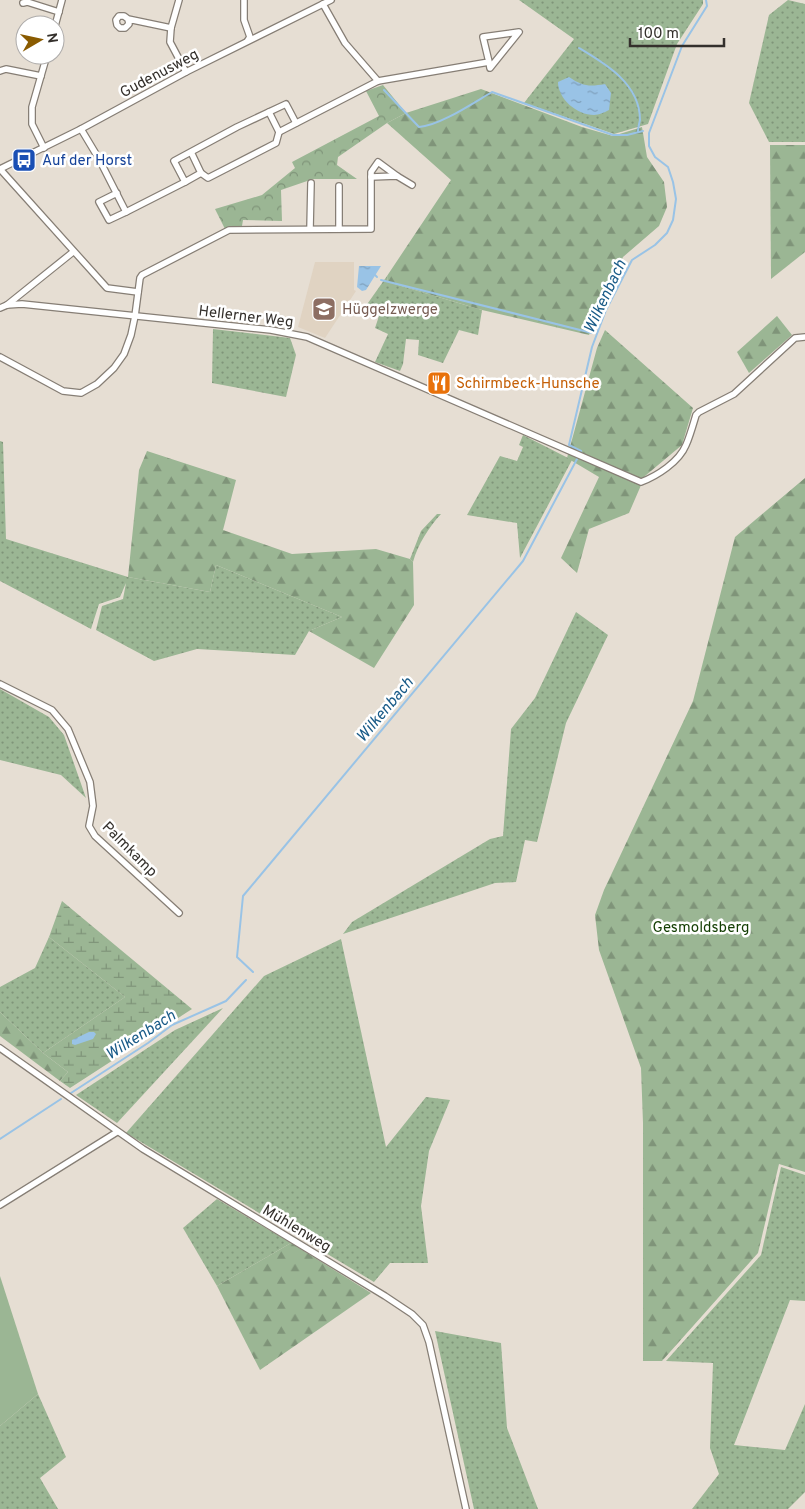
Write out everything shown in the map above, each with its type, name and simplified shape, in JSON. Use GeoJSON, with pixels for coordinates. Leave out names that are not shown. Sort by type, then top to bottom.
{"type":"FeatureCollection","features":[{"type":"Feature","properties":{"kind":"street"},"geometry":{"type":"LineString","coordinates":[[58,15],[62,0]]}},
{"type":"Feature","properties":{"kind":"street"},"geometry":{"type":"LineString","coordinates":[[179,0],[171,28],[170,42],[186,72]]}},
{"type":"Feature","properties":{"kind":"street"},"geometry":{"type":"LineString","coordinates":[[244,0],[244,20],[250,37],[248,40]]}},
{"type":"Feature","properties":{"kind":"street","name":"Gudenusweg"},"geometry":{"type":"LineString","coordinates":[[0,169],[81,129],[248,40],[330,0]]}},
{"type":"Feature","properties":{"kind":"street"},"geometry":{"type":"LineString","coordinates":[[23,2],[59,12]]}},
{"type":"Feature","properties":{"kind":"street"},"geometry":{"type":"LineString","coordinates":[[323,4],[345,43],[378,81]]}},
{"type":"Feature","properties":{"kind":"street"},"geometry":{"type":"LineString","coordinates":[[128,19],[171,28]]}},
{"type":"Feature","properties":{"kind":"street"},"geometry":{"type":"LineString","coordinates":[[519,32],[490,68],[489,62],[483,37],[519,32]]}},
{"type":"Feature","properties":{"kind":"street"},"geometry":{"type":"LineString","coordinates":[[279,132],[378,81],[489,62]]}},
{"type":"Feature","properties":{"kind":"street"},"geometry":{"type":"LineString","coordinates":[[44,65],[32,108],[32,124],[44,148]]}},
{"type":"Feature","properties":{"kind":"street"},"geometry":{"type":"LineString","coordinates":[[0,71],[6,69],[41,76]]}},
{"type":"Feature","properties":{"kind":"street"},"geometry":{"type":"LineString","coordinates":[[185,182],[174,161],[237,126],[286,104],[296,123]]}},
{"type":"Feature","properties":{"kind":"street"},"geometry":{"type":"LineString","coordinates":[[190,152],[201,173],[208,178],[276,143],[279,132],[269,112]]}},
{"type":"Feature","properties":{"kind":"street"},"geometry":{"type":"LineString","coordinates":[[81,129],[100,159],[126,212]]}},
{"type":"Feature","properties":{"kind":"street"},"geometry":{"type":"LineString","coordinates":[[0,357],[63,391],[81,393],[97,384],[114,368],[124,354],[131,335],[142,275],[229,230],[371,228],[371,172],[378,162],[412,185]]}},
{"type":"Feature","properties":{"kind":"street"},"geometry":{"type":"LineString","coordinates":[[0,169],[107,288],[138,292]]}},
{"type":"Feature","properties":{"kind":"street"},"geometry":{"type":"LineString","coordinates":[[116,193],[99,202],[108,220],[201,173]]}},
{"type":"Feature","properties":{"kind":"street"},"geometry":{"type":"LineString","coordinates":[[371,177],[397,176]]}},
{"type":"Feature","properties":{"kind":"street"},"geometry":{"type":"LineString","coordinates":[[310,229],[311,183]]}},
{"type":"Feature","properties":{"kind":"street"},"geometry":{"type":"LineString","coordinates":[[339,186],[340,229]]}},
{"type":"Feature","properties":{"kind":"street"},"geometry":{"type":"LineString","coordinates":[[0,308],[73,252]]}},
{"type":"Feature","properties":{"kind":"street","name":"Hellerner Weg"},"geometry":{"type":"LineString","coordinates":[[6,304],[22,304],[271,330],[308,336],[641,482],[666,468],[682,453],[698,412],[734,394],[795,338],[805,337]]}},
{"type":"Feature","properties":{"kind":"street","name":"Palmkamp"},"geometry":{"type":"LineString","coordinates":[[0,684],[52,710],[68,729],[90,782],[93,806],[89,826],[95,836],[179,913]]}},
{"type":"Feature","properties":{"kind":"street","name":"Mühlenweg"},"geometry":{"type":"LineString","coordinates":[[0,1048],[143,1150],[412,1314],[423,1325],[429,1342],[466,1509]]}},
{"type":"Feature","properties":{"kind":"street"},"geometry":{"type":"LineString","coordinates":[[0,1205],[117,1132]]}},
{"type":"Feature","properties":{"kind":"shaded area","name":"Hüggelzwerge"},"geometry":{"type":"Polygon","coordinates":[[[315,262],[354,262],[354,290],[356,291],[325,338],[298,327],[315,262]]]}},
{"type":"Feature","properties":{"kind":"green space"},"geometry":{"type":"Polygon","coordinates":[[[519,0],[703,0],[703,4],[677,44],[648,124],[614,134],[524,103],[574,39],[519,0]]]}},
{"type":"Feature","properties":{"kind":"green space"},"geometry":{"type":"Polygon","coordinates":[[[788,0],[805,4],[805,142],[769,142],[749,103],[769,15],[788,0]]]}},
{"type":"Feature","properties":{"kind":"green space"},"geometry":{"type":"Polygon","coordinates":[[[383,85],[406,113],[387,123],[338,157],[337,165],[357,179],[313,179],[281,190],[282,221],[243,220],[242,226],[230,226],[225,229],[215,209],[262,195],[295,168],[292,162],[379,116],[366,91],[383,85]]]}},
{"type":"Feature","properties":{"kind":"green space"},"geometry":{"type":"Polygon","coordinates":[[[481,89],[582,127],[613,136],[642,127],[647,157],[664,182],[667,207],[659,226],[623,257],[589,335],[482,310],[388,282],[387,276],[451,180],[387,123],[406,113],[481,89]]]}},
{"type":"Feature","properties":{"kind":"green space"},"geometry":{"type":"Polygon","coordinates":[[[770,145],[805,145],[805,252],[771,279],[770,145]]]}},
{"type":"Feature","properties":{"kind":"green space"},"geometry":{"type":"Polygon","coordinates":[[[387,276],[388,282],[482,310],[478,335],[459,330],[443,363],[418,355],[419,340],[406,339],[403,364],[400,371],[375,362],[388,334],[375,328],[379,316],[363,310],[387,276]]]}},
{"type":"Feature","properties":{"kind":"green space"},"geometry":{"type":"Polygon","coordinates":[[[777,316],[792,335],[749,373],[737,352],[777,316]]]}},
{"type":"Feature","properties":{"kind":"green space"},"geometry":{"type":"Polygon","coordinates":[[[213,329],[290,338],[296,355],[286,397],[212,383],[213,329]]]}},
{"type":"Feature","properties":{"kind":"green space"},"geometry":{"type":"Polygon","coordinates":[[[605,330],[693,408],[682,445],[645,476],[629,513],[589,529],[577,573],[561,558],[599,477],[567,458],[597,348],[605,330]]]}},
{"type":"Feature","properties":{"kind":"green space"},"geometry":{"type":"Polygon","coordinates":[[[523,435],[572,460],[520,558],[517,523],[467,515],[500,456],[517,461],[523,447],[519,445],[523,435]]]}},
{"type":"Feature","properties":{"kind":"green space"},"geometry":{"type":"Polygon","coordinates":[[[0,441],[3,442],[6,539],[128,577],[210,592],[216,565],[342,617],[309,631],[295,655],[197,649],[154,661],[96,630],[102,606],[123,599],[126,583],[120,597],[99,604],[91,629],[0,581],[0,441]]]}},
{"type":"Feature","properties":{"kind":"green space"},"geometry":{"type":"Polygon","coordinates":[[[147,451],[236,480],[223,530],[292,554],[376,549],[410,559],[413,562],[414,605],[374,668],[309,631],[342,617],[216,565],[210,592],[128,577],[139,470],[147,451]]]}},
{"type":"Feature","properties":{"kind":"green space","name":"Gesmoldsberg"},"geometry":{"type":"Polygon","coordinates":[[[805,478],[805,1172],[779,1164],[758,1253],[662,1361],[643,1361],[643,1123],[641,1068],[599,950],[595,915],[604,890],[693,701],[735,537],[805,478]]]}},
{"type":"Feature","properties":{"kind":"green space"},"geometry":{"type":"Polygon","coordinates":[[[437,514],[441,514],[424,536],[413,562],[410,559],[421,531],[437,514]]]}},
{"type":"Feature","properties":{"kind":"green space"},"geometry":{"type":"Polygon","coordinates":[[[576,612],[608,635],[566,723],[537,842],[525,840],[516,882],[495,883],[343,934],[352,922],[490,839],[503,836],[511,729],[535,698],[576,612]]]}},
{"type":"Feature","properties":{"kind":"green space"},"geometry":{"type":"Polygon","coordinates":[[[0,689],[49,717],[64,735],[86,798],[61,775],[0,760],[0,689]]]}},
{"type":"Feature","properties":{"kind":"green space"},"geometry":{"type":"Polygon","coordinates":[[[62,901],[192,1009],[70,1088],[60,1081],[68,1072],[43,1053],[125,997],[49,937],[62,901]]]}},
{"type":"Feature","properties":{"kind":"green space"},"geometry":{"type":"Polygon","coordinates":[[[49,937],[125,997],[43,1053],[0,1012],[0,987],[35,968],[49,937]]]}},
{"type":"Feature","properties":{"kind":"green space"},"geometry":{"type":"Polygon","coordinates":[[[341,939],[386,1147],[426,1097],[450,1100],[429,1151],[421,1206],[428,1263],[390,1263],[374,1282],[126,1133],[264,976],[341,939]]]}},
{"type":"Feature","properties":{"kind":"green space"},"geometry":{"type":"Polygon","coordinates":[[[223,1008],[117,1123],[76,1095],[175,1030],[223,1008]]]}},
{"type":"Feature","properties":{"kind":"green space"},"geometry":{"type":"Polygon","coordinates":[[[0,1012],[43,1053],[68,1072],[60,1081],[0,1036],[0,1012]]]}},
{"type":"Feature","properties":{"kind":"green space"},"geometry":{"type":"Polygon","coordinates":[[[781,1167],[805,1175],[805,1301],[790,1300],[734,1445],[785,1450],[805,1404],[805,1492],[788,1509],[692,1509],[719,1474],[710,1448],[713,1363],[666,1361],[761,1255],[781,1167]]]}},
{"type":"Feature","properties":{"kind":"green space"},"geometry":{"type":"Polygon","coordinates":[[[217,1199],[291,1243],[217,1286],[183,1228],[217,1199]]]}},
{"type":"Feature","properties":{"kind":"green space"},"geometry":{"type":"Polygon","coordinates":[[[291,1243],[371,1293],[260,1370],[217,1286],[291,1243]]]}},
{"type":"Feature","properties":{"kind":"green space"},"geometry":{"type":"Polygon","coordinates":[[[0,1276],[38,1394],[0,1426],[0,1276]]]}},
{"type":"Feature","properties":{"kind":"green space"},"geometry":{"type":"Polygon","coordinates":[[[435,1331],[501,1343],[507,1428],[538,1509],[474,1509],[435,1331]]]}},
{"type":"Feature","properties":{"kind":"green space"},"geometry":{"type":"Polygon","coordinates":[[[38,1394],[66,1457],[40,1478],[58,1509],[0,1509],[0,1426],[38,1394]]]}},
{"type":"Feature","properties":{"kind":"water"},"geometry":{"type":"Polygon","coordinates":[[[569,77],[586,85],[605,84],[611,93],[609,110],[594,115],[581,112],[570,105],[561,94],[558,82],[569,77]]]}},
{"type":"Feature","properties":{"kind":"water"},"geometry":{"type":"Polygon","coordinates":[[[359,266],[381,266],[366,290],[362,291],[357,287],[359,266]]]}},
{"type":"Feature","properties":{"kind":"water"},"geometry":{"type":"Polygon","coordinates":[[[89,1032],[96,1034],[93,1039],[75,1045],[72,1044],[72,1040],[89,1032]]]}},
{"type":"Feature","properties":{"kind":"waterway","name":"Wilkenbach"},"geometry":{"type":"LineString","coordinates":[[581,451],[569,445],[592,347],[606,310],[632,260],[655,245],[667,233],[673,220],[676,199],[673,182],[668,167],[655,157],[649,146],[649,133],[682,46],[707,6],[706,0]]}},
{"type":"Feature","properties":{"kind":"waterway"},"geometry":{"type":"LineString","coordinates":[[579,48],[610,68],[628,86],[638,107],[640,120],[638,132]]}},
{"type":"Feature","properties":{"kind":"waterway"},"geometry":{"type":"LineString","coordinates":[[384,90],[419,127],[436,123],[492,92],[613,135],[627,135],[643,131]]}},
{"type":"Feature","properties":{"kind":"waterway"},"geometry":{"type":"LineString","coordinates":[[381,280],[592,333]]}},
{"type":"Feature","properties":{"kind":"waterway","name":"Wilkenbach"},"geometry":{"type":"LineString","coordinates":[[253,972],[237,957],[243,896],[523,561],[577,459]]}},
{"type":"Feature","properties":{"kind":"waterway","name":"Wilkenbach"},"geometry":{"type":"LineString","coordinates":[[71,1093],[148,1043],[172,1025],[226,1001],[246,980]]}},
{"type":"Feature","properties":{"kind":"waterway","name":"Wilkenbach"},"geometry":{"type":"LineString","coordinates":[[0,1139],[61,1099]]}},
{"type":"Feature","properties":{"kind":"place","name":"Auf der Horst"},"geometry":{"type":"Point","coordinates":[24,160]}},
{"type":"Feature","properties":{"kind":"place","name":"Hüggelzwerge"},"geometry":{"type":"Point","coordinates":[324,309]}},
{"type":"Feature","properties":{"kind":"place","name":"Schirmbeck-Hunsche"},"geometry":{"type":"Point","coordinates":[439,383]}}]}
